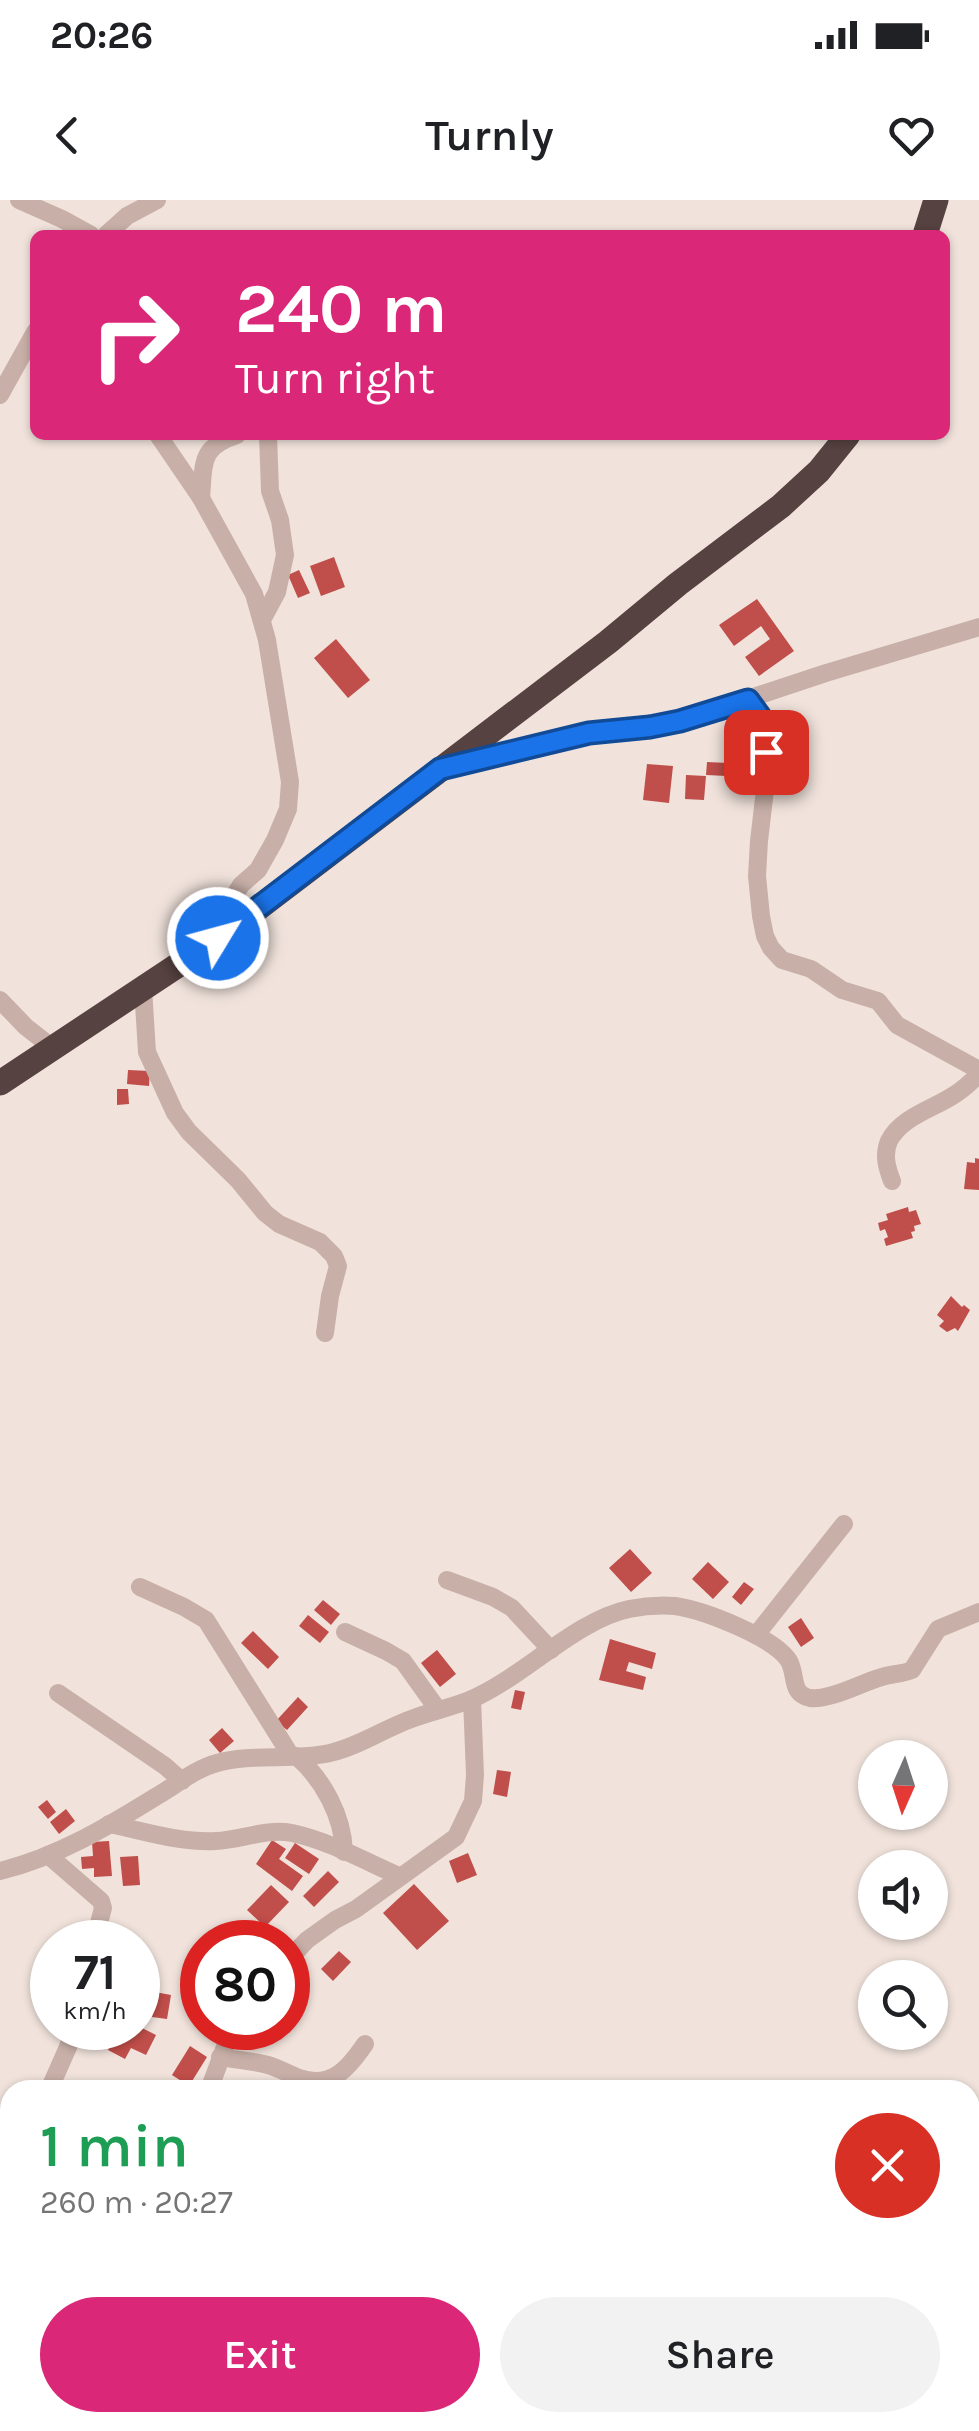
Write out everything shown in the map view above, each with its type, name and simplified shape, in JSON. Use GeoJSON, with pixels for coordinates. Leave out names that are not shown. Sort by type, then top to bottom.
{"type":"FeatureCollection","features":[{"type":"Feature","properties":{"kind":"highway"},"geometry":{"type":"LineString","coordinates":[[927,230],[936,200]]}},
{"type":"Feature","properties":{"kind":"highway"},"geometry":{"type":"LineString","coordinates":[[0,1083],[218,938],[440,769],[781,506],[844,440]]}},
{"type":"Feature","properties":{"kind":"street"},"geometry":{"type":"LineString","coordinates":[[19,200],[82,230]]}},
{"type":"Feature","properties":{"kind":"street"},"geometry":{"type":"LineString","coordinates":[[112,230],[127,216],[158,200]]}},
{"type":"Feature","properties":{"kind":"street"},"geometry":{"type":"LineString","coordinates":[[0,395],[30,341]]}},
{"type":"Feature","properties":{"kind":"street"},"geometry":{"type":"LineString","coordinates":[[161,440],[201,498],[254,594],[290,782],[288,809],[275,840],[258,870],[231,901],[218,938]]}},
{"type":"Feature","properties":{"kind":"street"},"geometry":{"type":"LineString","coordinates":[[201,498],[209,450],[224,440]]}},
{"type":"Feature","properties":{"kind":"street"},"geometry":{"type":"LineString","coordinates":[[262,620],[277,592],[284,555],[280,520],[270,491],[268,440]]}},
{"type":"Feature","properties":{"kind":"street"},"geometry":{"type":"LineString","coordinates":[[440,769],[589,733],[680,721],[979,628]]}},
{"type":"Feature","properties":{"kind":"street"},"geometry":{"type":"LineString","coordinates":[[748,700],[761,718],[766,752],[757,876],[761,916],[771,948],[782,960],[811,969],[842,990],[878,1001],[898,1025],[979,1072],[951,1097],[899,1128],[888,1142],[886,1154],[892,1181]]}},
{"type":"Feature","properties":{"kind":"street"},"geometry":{"type":"LineString","coordinates":[[143,988],[147,1052],[174,1113],[265,1213],[279,1224],[320,1242],[334,1256],[338,1266],[325,1333]]}},
{"type":"Feature","properties":{"kind":"street"},"geometry":{"type":"LineString","coordinates":[[0,1000],[7,1014],[53,1048]]}},
{"type":"Feature","properties":{"kind":"street"},"geometry":{"type":"LineString","coordinates":[[756,1636],[844,1524]]}},
{"type":"Feature","properties":{"kind":"street"},"geometry":{"type":"LineString","coordinates":[[447,1580],[512,1608],[552,1650]]}},
{"type":"Feature","properties":{"kind":"street"},"geometry":{"type":"LineString","coordinates":[[140,1587],[206,1620],[294,1756],[312,1770],[324,1790],[344,1833],[344,1852]]}},
{"type":"Feature","properties":{"kind":"street"},"geometry":{"type":"LineString","coordinates":[[0,1871],[77,1843],[217,1763],[329,1753],[472,1699],[605,1617],[626,1609],[677,1606],[756,1636],[790,1663],[794,1686],[808,1698],[820,1698],[912,1670],[938,1629],[979,1612]]}},
{"type":"Feature","properties":{"kind":"street"},"geometry":{"type":"LineString","coordinates":[[345,1632],[403,1661],[438,1710]]}},
{"type":"Feature","properties":{"kind":"street"},"geometry":{"type":"LineString","coordinates":[[58,1692],[182,1780]]}},
{"type":"Feature","properties":{"kind":"street"},"geometry":{"type":"LineString","coordinates":[[310,1938],[456,1837],[473,1801],[472,1699]]}},
{"type":"Feature","properties":{"kind":"street"},"geometry":{"type":"LineString","coordinates":[[109,1824],[197,1841],[288,1832],[399,1876]]}},
{"type":"Feature","properties":{"kind":"street"},"geometry":{"type":"LineString","coordinates":[[48,1855],[101,1901],[100,1920]]}},
{"type":"Feature","properties":{"kind":"street"},"geometry":{"type":"LineString","coordinates":[[329,2080],[346,2069],[364,2044]]}},
{"type":"Feature","properties":{"kind":"street"},"geometry":{"type":"LineString","coordinates":[[53,2080],[67,2050]]}},
{"type":"Feature","properties":{"kind":"street"},"geometry":{"type":"LineString","coordinates":[[212,2080],[223,2050]]}},
{"type":"Feature","properties":{"kind":"street"},"geometry":{"type":"LineString","coordinates":[[220,2057],[264,2064],[313,2080]]}},
{"type":"Feature","properties":{"kind":"building"},"geometry":{"type":"Polygon","coordinates":[[[334,557],[345,587],[321,596],[310,566],[334,557]]]}},
{"type":"Feature","properties":{"kind":"building"},"geometry":{"type":"Polygon","coordinates":[[[299,570],[310,593],[298,598],[288,575],[299,570]]]}},
{"type":"Feature","properties":{"kind":"building"},"geometry":{"type":"Polygon","coordinates":[[[757,599],[794,651],[759,676],[745,657],[770,639],[761,626],[734,646],[719,625],[757,599]]]}},
{"type":"Feature","properties":{"kind":"building"},"geometry":{"type":"Polygon","coordinates":[[[336,639],[370,680],[348,698],[314,658],[336,639]]]}},
{"type":"Feature","properties":{"kind":"building"},"geometry":{"type":"Polygon","coordinates":[[[707,762],[728,763],[727,776],[706,775],[707,762]]]}},
{"type":"Feature","properties":{"kind":"building"},"geometry":{"type":"Polygon","coordinates":[[[647,764],[673,766],[669,803],[643,800],[647,764]]]}},
{"type":"Feature","properties":{"kind":"building"},"geometry":{"type":"Polygon","coordinates":[[[686,775],[706,776],[704,800],[685,799],[686,775]]]}},
{"type":"Feature","properties":{"kind":"building"},"geometry":{"type":"Polygon","coordinates":[[[128,1070],[150,1071],[149,1086],[127,1084],[128,1070]]]}},
{"type":"Feature","properties":{"kind":"building"},"geometry":{"type":"Polygon","coordinates":[[[117,1089],[128,1089],[129,1104],[117,1105],[117,1089]]]}},
{"type":"Feature","properties":{"kind":"building"},"geometry":{"type":"Polygon","coordinates":[[[975,1158],[979,1159],[979,1190],[964,1189],[967,1162],[975,1163],[975,1158]]]}},
{"type":"Feature","properties":{"kind":"building"},"geometry":{"type":"Polygon","coordinates":[[[908,1207],[909,1212],[916,1210],[921,1224],[914,1226],[913,1238],[886,1246],[884,1239],[888,1237],[885,1229],[880,1231],[878,1223],[888,1220],[886,1214],[908,1207]]]}},
{"type":"Feature","properties":{"kind":"building"},"geometry":{"type":"Polygon","coordinates":[[[951,1296],[970,1310],[958,1331],[955,1328],[947,1332],[939,1326],[944,1321],[937,1315],[951,1296]]]}},
{"type":"Feature","properties":{"kind":"building"},"geometry":{"type":"Polygon","coordinates":[[[630,1549],[652,1573],[631,1592],[609,1568],[630,1549]]]}},
{"type":"Feature","properties":{"kind":"building"},"geometry":{"type":"Polygon","coordinates":[[[708,1562],[729,1582],[713,1599],[692,1579],[708,1562]]]}},
{"type":"Feature","properties":{"kind":"building"},"geometry":{"type":"Polygon","coordinates":[[[744,1582],[754,1589],[741,1605],[732,1597],[744,1582]]]}},
{"type":"Feature","properties":{"kind":"building"},"geometry":{"type":"Polygon","coordinates":[[[323,1600],[340,1614],[331,1625],[314,1610],[323,1600]]]}},
{"type":"Feature","properties":{"kind":"building"},"geometry":{"type":"Polygon","coordinates":[[[308,1615],[329,1632],[320,1643],[299,1626],[308,1615]]]}},
{"type":"Feature","properties":{"kind":"building"},"geometry":{"type":"Polygon","coordinates":[[[801,1618],[814,1638],[801,1647],[788,1627],[801,1618]]]}},
{"type":"Feature","properties":{"kind":"building"},"geometry":{"type":"Polygon","coordinates":[[[253,1631],[279,1657],[268,1669],[241,1643],[253,1631]]]}},
{"type":"Feature","properties":{"kind":"building"},"geometry":{"type":"Polygon","coordinates":[[[610,1639],[656,1653],[652,1669],[629,1662],[626,1671],[646,1677],[643,1690],[599,1680],[610,1639]]]}},
{"type":"Feature","properties":{"kind":"building"},"geometry":{"type":"Polygon","coordinates":[[[437,1650],[456,1674],[440,1687],[421,1663],[437,1650]]]}},
{"type":"Feature","properties":{"kind":"building"},"geometry":{"type":"Polygon","coordinates":[[[515,1690],[525,1692],[521,1710],[511,1708],[515,1690]]]}},
{"type":"Feature","properties":{"kind":"building"},"geometry":{"type":"Polygon","coordinates":[[[298,1697],[308,1707],[287,1730],[276,1721],[298,1697]]]}},
{"type":"Feature","properties":{"kind":"building"},"geometry":{"type":"Polygon","coordinates":[[[222,1728],[234,1741],[220,1753],[209,1740],[222,1728]]]}},
{"type":"Feature","properties":{"kind":"building"},"geometry":{"type":"Polygon","coordinates":[[[497,1770],[511,1772],[507,1797],[493,1794],[497,1770]]]}},
{"type":"Feature","properties":{"kind":"building"},"geometry":{"type":"Polygon","coordinates":[[[47,1800],[56,1812],[48,1819],[38,1807],[47,1800]]]}},
{"type":"Feature","properties":{"kind":"building"},"geometry":{"type":"Polygon","coordinates":[[[66,1809],[75,1821],[59,1834],[50,1822],[66,1809]]]}},
{"type":"Feature","properties":{"kind":"building"},"geometry":{"type":"Polygon","coordinates":[[[272,1840],[286,1849],[279,1859],[303,1876],[292,1891],[256,1864],[272,1840]]]}},
{"type":"Feature","properties":{"kind":"building"},"geometry":{"type":"Polygon","coordinates":[[[109,1841],[112,1876],[94,1877],[94,1868],[82,1869],[81,1857],[93,1856],[92,1842],[109,1841]]]}},
{"type":"Feature","properties":{"kind":"building"},"geometry":{"type":"Polygon","coordinates":[[[295,1843],[319,1859],[309,1874],[285,1858],[295,1843]]]}},
{"type":"Feature","properties":{"kind":"building"},"geometry":{"type":"Polygon","coordinates":[[[468,1853],[477,1875],[457,1883],[449,1861],[468,1853]]]}},
{"type":"Feature","properties":{"kind":"building"},"geometry":{"type":"Polygon","coordinates":[[[138,1856],[140,1885],[123,1886],[120,1857],[138,1856]]]}},
{"type":"Feature","properties":{"kind":"building"},"geometry":{"type":"Polygon","coordinates":[[[328,1871],[339,1882],[314,1907],[303,1896],[328,1871]]]}},
{"type":"Feature","properties":{"kind":"building"},"geometry":{"type":"Polygon","coordinates":[[[414,1884],[449,1921],[417,1950],[383,1913],[414,1884]]]}},
{"type":"Feature","properties":{"kind":"building"},"geometry":{"type":"Polygon","coordinates":[[[271,1885],[289,1902],[272,1920],[258,1920],[247,1910],[271,1885]]]}},
{"type":"Feature","properties":{"kind":"building"},"geometry":{"type":"Polygon","coordinates":[[[339,1951],[351,1962],[333,1981],[321,1969],[339,1951]]]}},
{"type":"Feature","properties":{"kind":"building"},"geometry":{"type":"Polygon","coordinates":[[[160,1993],[171,1995],[167,2019],[160,2018],[160,1993]]]}},
{"type":"Feature","properties":{"kind":"building"},"geometry":{"type":"Polygon","coordinates":[[[108,2050],[130,2050],[125,2059],[108,2050]]]}},
{"type":"Feature","properties":{"kind":"building"},"geometry":{"type":"Polygon","coordinates":[[[188,2050],[207,2057],[193,2080],[180,2080],[172,2075],[188,2050]]]}},
{"type":"Feature","properties":{"kind":"route"},"geometry":{"type":"LineString","coordinates":[[218,938],[440,769],[563,738],[680,721],[748,700],[761,718],[766,752]]}}]}
